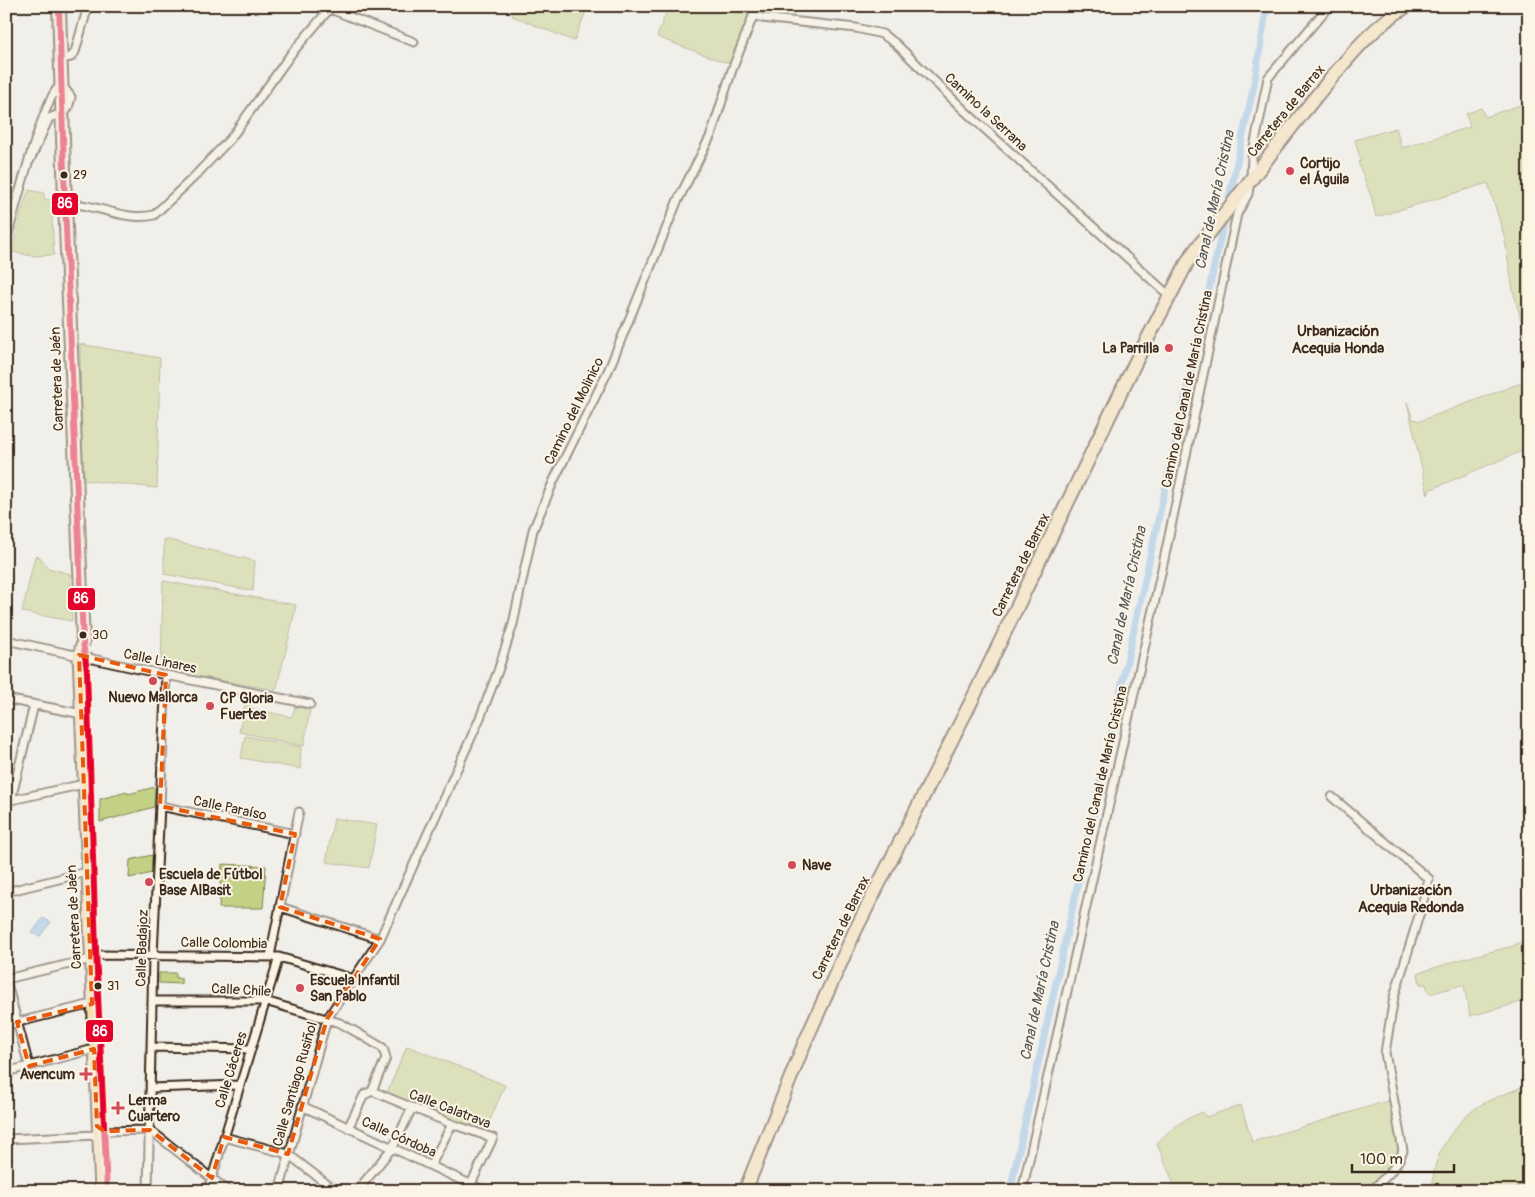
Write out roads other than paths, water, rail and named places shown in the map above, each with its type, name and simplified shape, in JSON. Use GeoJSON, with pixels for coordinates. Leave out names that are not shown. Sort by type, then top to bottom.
{"type":"FeatureCollection","features":[{"type":"Feature","properties":{"kind":"highway","name":"Carretera de Jaén"},"geometry":{"type":"LineString","coordinates":[[59,6],[62,88],[59,115],[65,203],[83,642]]}},
{"type":"Feature","properties":{"kind":"highway","name":"Carretera de Barrax"},"geometry":{"type":"LineString","coordinates":[[745,1191],[805,1042],[855,931],[1049,545],[1125,384],[1170,295],[1196,249],[1308,106],[1371,32],[1407,6]]}},
{"type":"Feature","properties":{"kind":"main road","name":"Carretera de Jaén"},"geometry":{"type":"LineString","coordinates":[[83,642],[82,714],[84,784],[90,871]]}},
{"type":"Feature","properties":{"kind":"main road","name":"Carretera de Jaén"},"geometry":{"type":"LineString","coordinates":[[83,657],[101,1191]]}},
{"type":"Feature","properties":{"kind":"main road","name":"Carretera de Jaén"},"geometry":{"type":"LineString","coordinates":[[94,957],[92,1004],[97,1049]]}},
{"type":"Feature","properties":{"kind":"main road","name":"Carretera de Jaén"},"geometry":{"type":"LineString","coordinates":[[100,1130],[107,1191]]}},
{"type":"Feature","properties":{"kind":"street"},"geometry":{"type":"LineString","coordinates":[[61,59],[71,57],[75,52],[88,6]]}},
{"type":"Feature","properties":{"kind":"street","name":"Camino del Molinico"},"geometry":{"type":"LineString","coordinates":[[428,830],[480,718],[498,672],[513,624],[533,530],[554,480],[609,369],[677,202],[710,135],[732,70],[757,6]]}},
{"type":"Feature","properties":{"kind":"street","name":"Camino del Canal de María Cristina"},"geometry":{"type":"LineString","coordinates":[[1022,1191],[1162,569],[1237,214],[1248,194],[1252,157],[1268,78],[1329,6]]}},
{"type":"Feature","properties":{"kind":"street"},"geometry":{"type":"LineString","coordinates":[[65,203],[129,215],[146,217],[154,215],[182,190],[231,138],[291,54],[331,7],[414,42]]}},
{"type":"Feature","properties":{"kind":"street","name":"Camino la Serrana"},"geometry":{"type":"LineString","coordinates":[[753,15],[762,18],[856,28],[882,34],[895,43],[980,125],[1170,295]]}},
{"type":"Feature","properties":{"kind":"street"},"geometry":{"type":"LineString","coordinates":[[6,244],[49,101],[54,91],[62,88]]}},
{"type":"Feature","properties":{"kind":"street"},"geometry":{"type":"LineString","coordinates":[[30,160],[49,118],[59,115],[51,107],[49,101]]}},
{"type":"Feature","properties":{"kind":"street","name":"Calle Linares"},"geometry":{"type":"LineString","coordinates":[[6,640],[166,676],[310,704]]}},
{"type":"Feature","properties":{"kind":"street","name":"Calle Badajoz"},"geometry":{"type":"LineString","coordinates":[[148,1191],[153,955],[166,676]]}},
{"type":"Feature","properties":{"kind":"street"},"geometry":{"type":"LineString","coordinates":[[6,699],[82,714]]}},
{"type":"Feature","properties":{"kind":"street"},"geometry":{"type":"LineString","coordinates":[[34,705],[8,801],[84,784]]}},
{"type":"Feature","properties":{"kind":"street"},"geometry":{"type":"LineString","coordinates":[[1332,796],[1429,879],[1394,997],[1385,1053],[1402,1151],[1398,1164],[1371,1191]]}},
{"type":"Feature","properties":{"kind":"street","name":"Calle Paraíso"},"geometry":{"type":"LineString","coordinates":[[160,806],[295,834]]}},
{"type":"Feature","properties":{"kind":"street"},"geometry":{"type":"LineString","coordinates":[[270,956],[299,812]]}},
{"type":"Feature","properties":{"kind":"street","name":"Calle Santiago Rusiñol"},"geometry":{"type":"LineString","coordinates":[[279,1191],[327,1019],[380,939],[428,830]]}},
{"type":"Feature","properties":{"kind":"street"},"geometry":{"type":"LineString","coordinates":[[6,892],[90,871]]}},
{"type":"Feature","properties":{"kind":"street"},"geometry":{"type":"LineString","coordinates":[[280,907],[380,939]]}},
{"type":"Feature","properties":{"kind":"street","name":"Calle Colombia"},"geometry":{"type":"LineString","coordinates":[[6,980],[94,957],[153,955],[279,957],[354,980]]}},
{"type":"Feature","properties":{"kind":"street","name":"Calle Cáceres"},"geometry":{"type":"LineString","coordinates":[[208,1191],[279,957]]}},
{"type":"Feature","properties":{"kind":"street"},"geometry":{"type":"LineString","coordinates":[[6,980],[29,1066]]}},
{"type":"Feature","properties":{"kind":"street","name":"Calle Chile"},"geometry":{"type":"LineString","coordinates":[[152,1001],[265,1001],[327,1019],[356,1032],[383,1048],[386,1058],[372,1091],[364,1095],[348,1128]]}},
{"type":"Feature","properties":{"kind":"street"},"geometry":{"type":"LineString","coordinates":[[6,1025],[92,1004]]}},
{"type":"Feature","properties":{"kind":"street"},"geometry":{"type":"LineString","coordinates":[[152,1047],[250,1049]]}},
{"type":"Feature","properties":{"kind":"street"},"geometry":{"type":"LineString","coordinates":[[6,1072],[97,1049]]}},
{"type":"Feature","properties":{"kind":"street"},"geometry":{"type":"LineString","coordinates":[[151,1088],[239,1084]]}},
{"type":"Feature","properties":{"kind":"street","name":"Calle Calatrava"},"geometry":{"type":"LineString","coordinates":[[372,1091],[452,1124],[493,1138],[466,1191]]}},
{"type":"Feature","properties":{"kind":"street","name":"Calle Córdoba"},"geometry":{"type":"LineString","coordinates":[[302,1106],[485,1191]]}},
{"type":"Feature","properties":{"kind":"street"},"geometry":{"type":"LineString","coordinates":[[356,1191],[393,1148],[412,1108]]}},
{"type":"Feature","properties":{"kind":"street"},"geometry":{"type":"LineString","coordinates":[[431,1165],[452,1124]]}},
{"type":"Feature","properties":{"kind":"street"},"geometry":{"type":"LineString","coordinates":[[6,1139],[100,1130],[150,1130],[228,1191]]}},
{"type":"Feature","properties":{"kind":"street"},"geometry":{"type":"LineString","coordinates":[[224,1136],[288,1154],[336,1191]]}},
{"type":"Feature","properties":{"kind":"street"},"geometry":{"type":"LineString","coordinates":[[1522,1191],[1529,1186]]}},
{"type":"Feature","properties":{"kind":"water"},"geometry":{"type":"Polygon","coordinates":[[[43,918],[51,922],[40,936],[32,933],[43,918]]]}},
{"type":"Feature","properties":{"kind":"waterway","name":"Canal de María Cristina"},"geometry":{"type":"LineString","coordinates":[[1227,207],[1254,85],[1267,6]]}},
{"type":"Feature","properties":{"kind":"waterway","name":"Canal de María Cristina"},"geometry":{"type":"LineString","coordinates":[[1010,1191],[1225,217]]}},
{"type":"Feature","properties":{"kind":"place","name":"Cortijo el Águila"},"geometry":{"type":"Point","coordinates":[1290,171]}},
{"type":"Feature","properties":{"kind":"place","name":"29"},"geometry":{"type":"Point","coordinates":[64,175]}},
{"type":"Feature","properties":{"kind":"place","name":"La Parrilla"},"geometry":{"type":"Point","coordinates":[1169,348]}},
{"type":"Feature","properties":{"kind":"place","name":"30"},"geometry":{"type":"Point","coordinates":[83,635]}},
{"type":"Feature","properties":{"kind":"place","name":"Nuevo Mallorca"},"geometry":{"type":"Point","coordinates":[153,681]}},
{"type":"Feature","properties":{"kind":"place","name":"CP Gloria Fuertes"},"geometry":{"type":"Point","coordinates":[210,706]}},
{"type":"Feature","properties":{"kind":"place","name":"Nave"},"geometry":{"type":"Point","coordinates":[792,865]}},
{"type":"Feature","properties":{"kind":"place","name":"Escuela de Fútbol Base AlBasit"},"geometry":{"type":"Point","coordinates":[149,882]}},
{"type":"Feature","properties":{"kind":"place","name":"31"},"geometry":{"type":"Point","coordinates":[98,986]}},
{"type":"Feature","properties":{"kind":"place","name":"Escuela Infantil San Pablo"},"geometry":{"type":"Point","coordinates":[300,988]}},
{"type":"Feature","properties":{"kind":"place","name":"Avencum"},"geometry":{"type":"Point","coordinates":[86,1074]}},
{"type":"Feature","properties":{"kind":"place","name":"Lerma Cuartero"},"geometry":{"type":"Point","coordinates":[118,1108]}},
{"type":"Feature","properties":{"kind":"district","name":"Urbanización Acequia Honda"},"geometry":{"type":"Point","coordinates":[1338,340]}},
{"type":"Feature","properties":{"kind":"district","name":"Urbanización Acequia Redonda"},"geometry":{"type":"Point","coordinates":[1411,898]}}]}
